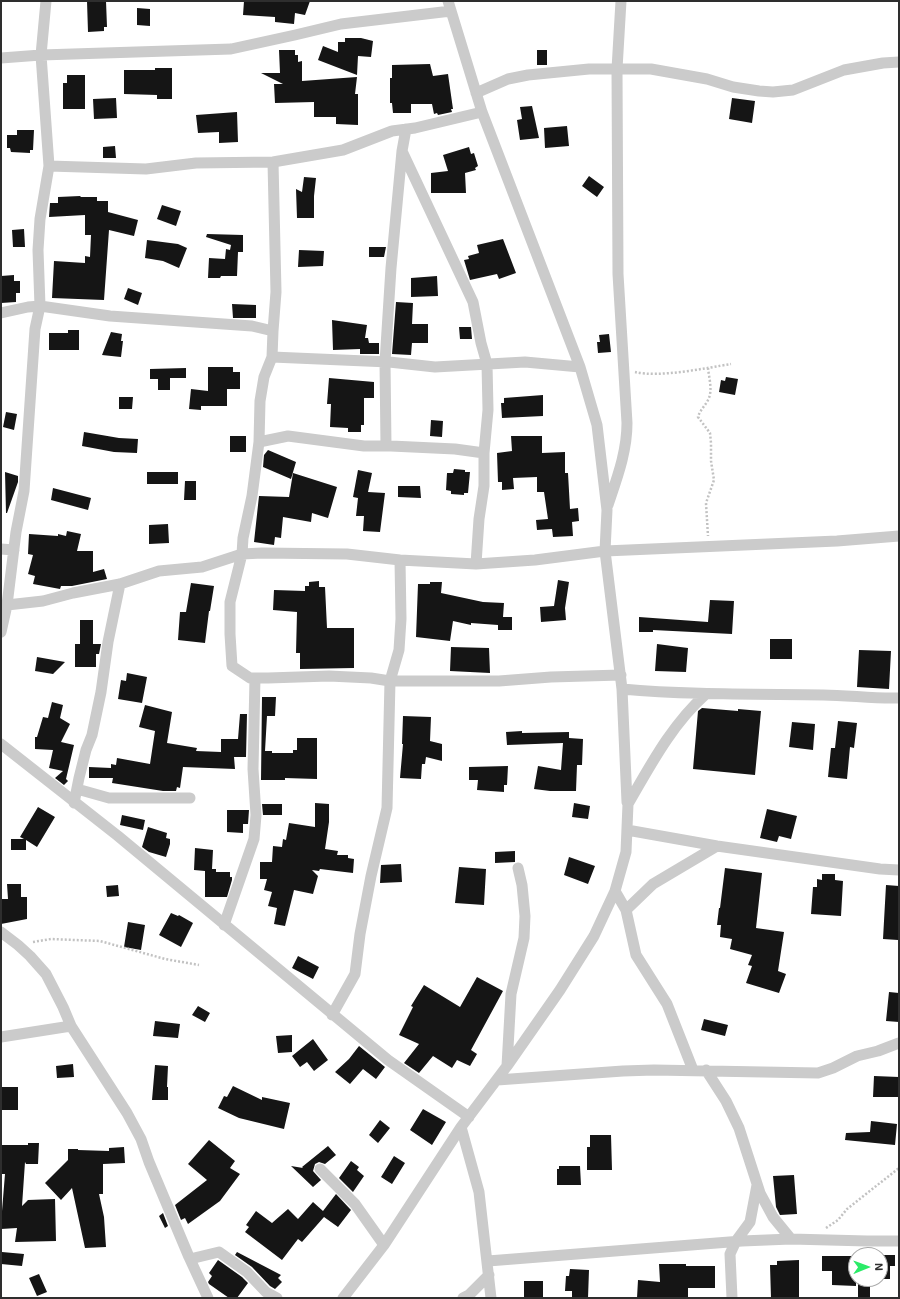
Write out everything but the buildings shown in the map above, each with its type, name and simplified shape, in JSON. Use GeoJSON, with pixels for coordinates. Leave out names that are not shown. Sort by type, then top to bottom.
{"type":"FeatureCollection","features":[{"type":"Feature","properties":{"kind":"street"},"geometry":{"type":"LineString","coordinates":[[1,632],[8,605],[16,532],[24,491],[35,329],[40,306],[38,250],[40,219],[49,166],[41,55],[46,1]]}},
{"type":"Feature","properties":{"kind":"street"},"geometry":{"type":"LineString","coordinates":[[607,510],[625,452],[628,423],[623,369],[618,274],[617,69],[621,1]]}},
{"type":"Feature","properties":{"kind":"street"},"geometry":{"type":"LineString","coordinates":[[1,58],[41,55],[231,49],[341,24],[450,6],[482,112],[580,367],[597,426],[607,510],[605,551],[621,675],[628,804],[626,852],[615,891],[594,936],[560,990],[497,1080],[469,1116],[384,1244],[344,1298]]}},
{"type":"Feature","properties":{"kind":"street"},"geometry":{"type":"LineString","coordinates":[[476,93],[508,79],[528,75],[589,69],[651,69],[707,79],[733,87],[773,92],[793,90],[844,70],[883,63],[899,62]]}},
{"type":"Feature","properties":{"kind":"street"},"geometry":{"type":"LineString","coordinates":[[49,166],[146,169],[196,163],[273,162],[343,150],[392,131],[482,112]]}},
{"type":"Feature","properties":{"kind":"street"},"geometry":{"type":"LineString","coordinates":[[386,446],[385,362],[391,268],[402,151],[406,129]]}},
{"type":"Feature","properties":{"kind":"street"},"geometry":{"type":"LineString","coordinates":[[402,151],[473,302],[480,342],[487,364],[488,410],[484,453],[484,486],[479,520],[476,564]]}},
{"type":"Feature","properties":{"kind":"street"},"geometry":{"type":"LineString","coordinates":[[273,162],[276,292],[272,358],[264,377],[259,413],[259,442],[252,496],[243,538],[242,554],[230,602],[232,666],[250,678],[340,676],[390,680],[499,681],[551,677],[621,675]]}},
{"type":"Feature","properties":{"kind":"street"},"geometry":{"type":"LineString","coordinates":[[1,313],[40,306],[110,316],[252,326],[273,331]]}},
{"type":"Feature","properties":{"kind":"street"},"geometry":{"type":"LineString","coordinates":[[272,358],[385,362],[435,367],[525,362],[580,367]]}},
{"type":"Feature","properties":{"kind":"street"},"geometry":{"type":"LineString","coordinates":[[259,442],[288,436],[364,446],[455,449],[484,453]]}},
{"type":"Feature","properties":{"kind":"street"},"geometry":{"type":"LineString","coordinates":[[8,605],[43,601],[73,593],[120,584],[160,571],[202,567],[242,554],[347,554],[400,560],[476,564],[535,560],[605,551],[899,536]]}},
{"type":"Feature","properties":{"kind":"street"},"geometry":{"type":"LineString","coordinates":[[1,549],[14,550]]}},
{"type":"Feature","properties":{"kind":"street"},"geometry":{"type":"LineString","coordinates":[[332,1015],[355,974],[360,934],[371,876],[387,808],[390,680],[398,650],[401,619],[400,560]]}},
{"type":"Feature","properties":{"kind":"street"},"geometry":{"type":"LineString","coordinates":[[74,803],[86,750],[92,735],[101,692],[108,642],[120,584]]}},
{"type":"Feature","properties":{"kind":"street"},"geometry":{"type":"LineString","coordinates":[[224,925],[254,839],[256,815],[253,769],[254,678]]}},
{"type":"Feature","properties":{"kind":"street"},"geometry":{"type":"LineString","coordinates":[[622,689],[706,694],[836,695],[899,698]]}},
{"type":"Feature","properties":{"kind":"street"},"geometry":{"type":"LineString","coordinates":[[628,804],[654,760],[681,720],[706,694]]}},
{"type":"Feature","properties":{"kind":"street"},"geometry":{"type":"LineString","coordinates":[[1,744],[74,803],[118,836],[388,1060],[469,1116]]}},
{"type":"Feature","properties":{"kind":"street"},"geometry":{"type":"LineString","coordinates":[[77,789],[109,798],[190,798]]}},
{"type":"Feature","properties":{"kind":"street"},"geometry":{"type":"LineString","coordinates":[[627,830],[717,846],[880,869],[899,870]]}},
{"type":"Feature","properties":{"kind":"street"},"geometry":{"type":"LineString","coordinates":[[626,910],[653,884],[717,846]]}},
{"type":"Feature","properties":{"kind":"street"},"geometry":{"type":"LineString","coordinates":[[507,1066],[511,994],[524,938],[526,916],[518,868]]}},
{"type":"Feature","properties":{"kind":"street"},"geometry":{"type":"LineString","coordinates":[[615,891],[626,910],[636,955],[667,1004],[693,1070]]}},
{"type":"Feature","properties":{"kind":"street"},"geometry":{"type":"LineString","coordinates":[[1,932],[18,945],[46,974],[71,1026],[127,1113],[141,1139],[190,1259],[208,1298]]}},
{"type":"Feature","properties":{"kind":"street"},"geometry":{"type":"LineString","coordinates":[[1,1037],[71,1026]]}},
{"type":"Feature","properties":{"kind":"street"},"geometry":{"type":"LineString","coordinates":[[497,1080],[623,1071],[706,1070],[805,1074],[818,1073],[833,1068],[857,1056],[878,1051],[899,1043]]}},
{"type":"Feature","properties":{"kind":"street"},"geometry":{"type":"LineString","coordinates":[[706,1070],[726,1101],[739,1128],[760,1193],[768,1208],[791,1239]]}},
{"type":"Feature","properties":{"kind":"street"},"geometry":{"type":"LineString","coordinates":[[462,1128],[479,1192],[491,1298]]}},
{"type":"Feature","properties":{"kind":"street"},"geometry":{"type":"LineString","coordinates":[[320,1169],[355,1204],[384,1244]]}},
{"type":"Feature","properties":{"kind":"street"},"geometry":{"type":"LineString","coordinates":[[732,1298],[730,1254],[736,1241],[750,1222],[757,1184]]}},
{"type":"Feature","properties":{"kind":"street"},"geometry":{"type":"LineString","coordinates":[[488,1261],[736,1241],[791,1239],[899,1241]]}},
{"type":"Feature","properties":{"kind":"street"},"geometry":{"type":"LineString","coordinates":[[190,1259],[219,1252],[247,1272],[266,1292],[277,1298]]}},
{"type":"Feature","properties":{"kind":"street"},"geometry":{"type":"LineString","coordinates":[[463,1298],[469,1295],[489,1275]]}},
{"type":"Feature","properties":{"kind":"path"},"geometry":{"type":"LineString","coordinates":[[623,369],[641,373],[659,373],[731,364]]}},
{"type":"Feature","properties":{"kind":"path"},"geometry":{"type":"LineString","coordinates":[[708,368],[710,395],[708,402],[699,412],[698,417],[710,433],[711,443],[710,460],[714,480],[706,503],[709,546]]}},
{"type":"Feature","properties":{"kind":"path"},"geometry":{"type":"LineString","coordinates":[[18,945],[52,939],[100,941],[165,959],[199,965]]}},
{"type":"Feature","properties":{"kind":"path"},"geometry":{"type":"LineString","coordinates":[[809,1240],[838,1220],[847,1209],[899,1168]]}}]}
